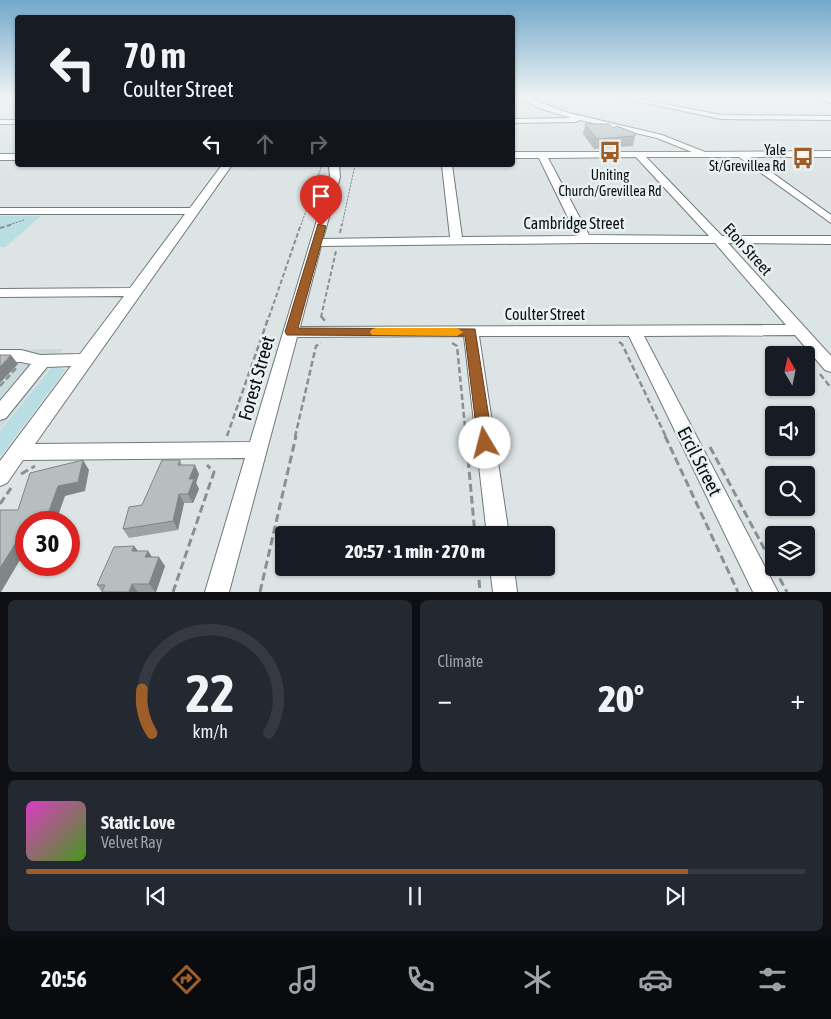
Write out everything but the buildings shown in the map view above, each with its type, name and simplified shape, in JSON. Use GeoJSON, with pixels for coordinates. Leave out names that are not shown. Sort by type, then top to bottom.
{"type":"FeatureCollection","features":[{"type":"Feature","properties":{"kind":"street"},"geometry":{"type":"LineString","coordinates":[[613,126],[673,141],[700,155]]}},
{"type":"Feature","properties":{"kind":"street"},"geometry":{"type":"LineString","coordinates":[[691,144],[731,150],[831,220]]}},
{"type":"Feature","properties":{"kind":"street"},"geometry":{"type":"LineString","coordinates":[[515,155],[831,154]]}},
{"type":"Feature","properties":{"kind":"street"},"geometry":{"type":"LineString","coordinates":[[542,155],[585,239]]}},
{"type":"Feature","properties":{"kind":"street","name":"Eton Street"},"geometry":{"type":"LineString","coordinates":[[639,155],[831,366]]}},
{"type":"Feature","properties":{"kind":"street"},"geometry":{"type":"LineString","coordinates":[[0,157],[15,157]]}},
{"type":"Feature","properties":{"kind":"street"},"geometry":{"type":"LineString","coordinates":[[0,477],[226,167]]}},
{"type":"Feature","properties":{"kind":"street"},"geometry":{"type":"LineString","coordinates":[[447,167],[456,240]]}},
{"type":"Feature","properties":{"kind":"street","name":"Forest Street"},"geometry":{"type":"LineString","coordinates":[[217,592],[338,169]]}},
{"type":"Feature","properties":{"kind":"street"},"geometry":{"type":"LineString","coordinates":[[0,211],[193,211]]}},
{"type":"Feature","properties":{"kind":"street","name":"Cambridge Street"},"geometry":{"type":"LineString","coordinates":[[316,243],[585,239],[831,240]]}},
{"type":"Feature","properties":{"kind":"street"},"geometry":{"type":"LineString","coordinates":[[0,293],[134,292]]}},
{"type":"Feature","properties":{"kind":"street","name":"Coulter Street"},"geometry":{"type":"LineString","coordinates":[[291,332],[471,332],[626,336],[799,330]]}},
{"type":"Feature","properties":{"kind":"street"},"geometry":{"type":"LineString","coordinates":[[471,332],[497,526]]}},
{"type":"Feature","properties":{"kind":"street","name":"Ercil Street"},"geometry":{"type":"LineString","coordinates":[[626,336],[766,592]]}},
{"type":"Feature","properties":{"kind":"street"},"geometry":{"type":"LineString","coordinates":[[0,356],[21,356],[43,361],[85,360]]}},
{"type":"Feature","properties":{"kind":"street"},"geometry":{"type":"LineString","coordinates":[[0,413],[43,361]]}},
{"type":"Feature","properties":{"kind":"street"},"geometry":{"type":"LineString","coordinates":[[18,452],[257,450]]}},
{"type":"Feature","properties":{"kind":"street"},"geometry":{"type":"LineString","coordinates":[[503,576],[505,592]]}},
{"type":"Feature","properties":{"kind":"path"},"geometry":{"type":"LineString","coordinates":[[227,437],[321,167]]}},
{"type":"Feature","properties":{"kind":"path"},"geometry":{"type":"LineString","coordinates":[[340,235],[355,167]]}},
{"type":"Feature","properties":{"kind":"path"},"geometry":{"type":"LineString","coordinates":[[328,324],[321,317],[336,250]]}},
{"type":"Feature","properties":{"kind":"path"},"geometry":{"type":"LineString","coordinates":[[626,336],[622,344],[738,592]]}},
{"type":"Feature","properties":{"kind":"path"},"geometry":{"type":"LineString","coordinates":[[260,592],[316,346],[324,341]]}},
{"type":"Feature","properties":{"kind":"path"},"geometry":{"type":"LineString","coordinates":[[457,346],[474,526]]}},
{"type":"Feature","properties":{"kind":"path"},"geometry":{"type":"LineString","coordinates":[[710,446],[765,550]]}},
{"type":"Feature","properties":{"kind":"path"},"geometry":{"type":"LineString","coordinates":[[173,592],[214,472]]}},
{"type":"Feature","properties":{"kind":"path"},"geometry":{"type":"LineString","coordinates":[[0,504],[21,474]]}},
{"type":"Feature","properties":{"kind":"path"},"geometry":{"type":"LineString","coordinates":[[479,576],[480,592]]}},
{"type":"Feature","properties":{"kind":"path"},"geometry":{"type":"LineString","coordinates":[[779,576],[787,592]]}},
{"type":"Feature","properties":{"kind":"shaded area"},"geometry":{"type":"Polygon","coordinates":[[[0,216],[41,216],[5,247],[0,247],[0,216]]]}},
{"type":"Feature","properties":{"kind":"shaded area"},"geometry":{"type":"Polygon","coordinates":[[[63,349],[37,383],[0,429],[0,350],[63,349]]]}},
{"type":"Feature","properties":{"kind":"shaded area"},"geometry":{"type":"Polygon","coordinates":[[[52,367],[66,369],[0,457],[0,431],[52,367]]]}},
{"type":"Feature","properties":{"kind":"slow traffic"},"geometry":{"type":"LineString","coordinates":[[376,332],[457,332]]}},
{"type":"Feature","properties":{"kind":"place","name":"Uniting Church/Grevillea Rd"},"geometry":{"type":"Point","coordinates":[610,152]}},
{"type":"Feature","properties":{"kind":"place","name":"Yale St/Grevillea Rd"},"geometry":{"type":"Point","coordinates":[803,158]}},
{"type":"Feature","properties":{"kind":"route"},"geometry":{"type":"LineString","coordinates":[[321,226],[291,332],[471,332],[485,443]]}}]}
